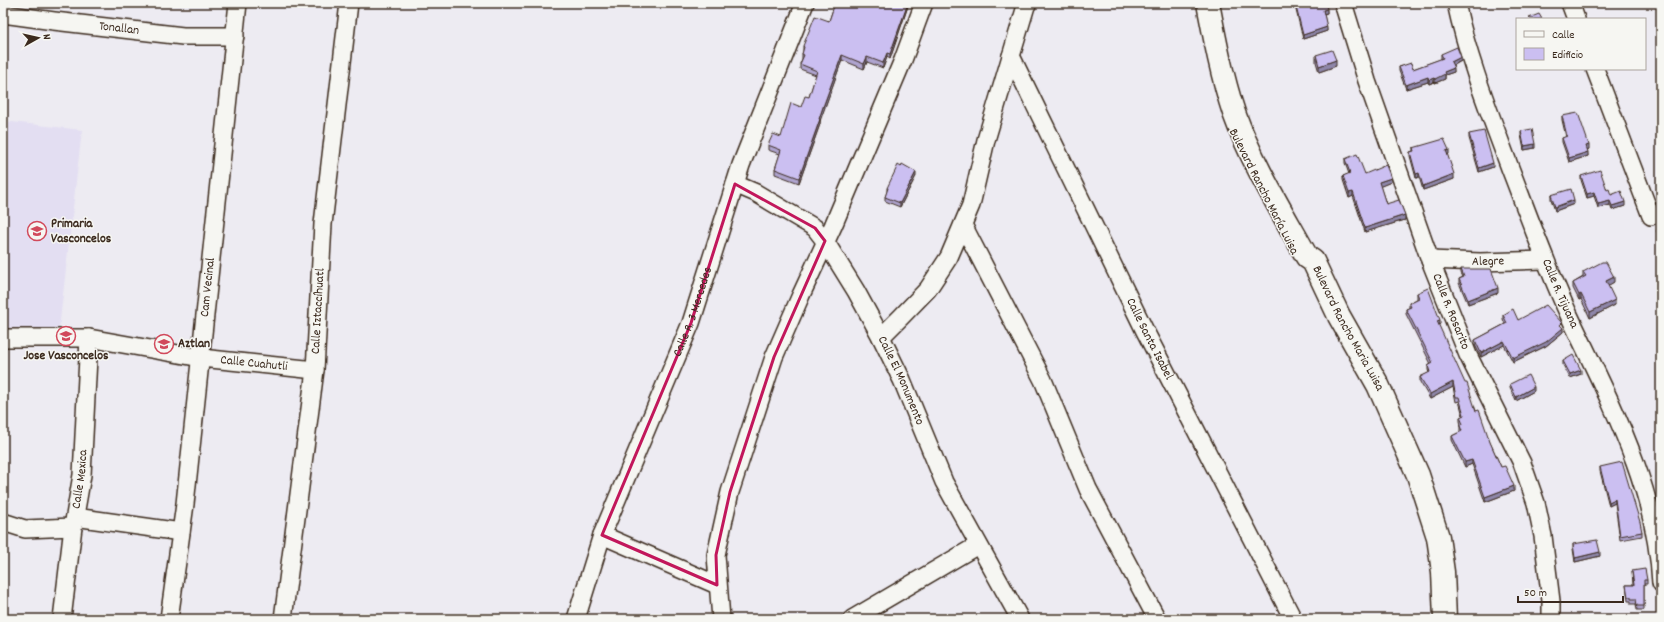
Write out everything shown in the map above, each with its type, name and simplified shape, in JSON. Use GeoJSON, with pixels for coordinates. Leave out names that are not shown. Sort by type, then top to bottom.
{"type":"FeatureCollection","features":[{"type":"Feature","properties":{"kind":"street","name":"Cam Vecinal"},"geometry":{"type":"LineString","coordinates":[[169,619],[181,532],[238,3]]}},
{"type":"Feature","properties":{"kind":"street","name":"Calle Iztaccíhuatl"},"geometry":{"type":"LineString","coordinates":[[283,619],[315,370],[323,224],[349,3]]}},
{"type":"Feature","properties":{"kind":"street","name":"Calle R. 3 Mercedes"},"geometry":{"type":"LineString","coordinates":[[576,619],[602,535],[691,323],[741,165],[805,3]]}},
{"type":"Feature","properties":{"kind":"street"},"geometry":{"type":"LineString","coordinates":[[721,619],[717,585],[716,555],[730,492],[774,357],[833,226],[903,60],[924,3]]}},
{"type":"Feature","properties":{"kind":"street"},"geometry":{"type":"LineString","coordinates":[[881,336],[928,289],[949,257],[971,205],[986,140],[1028,3]]}},
{"type":"Feature","properties":{"kind":"street","name":"Bulevard Rancho María Luisa"},"geometry":{"type":"LineString","coordinates":[[1195,3],[1221,102],[1231,132],[1262,197],[1375,403],[1416,497],[1427,534],[1433,566],[1435,619]]}},
{"type":"Feature","properties":{"kind":"street","name":"Bulevard Rancho Maria Luisa"},"geometry":{"type":"LineString","coordinates":[[1208,3],[1220,62],[1234,112],[1250,152],[1307,257],[1314,261],[1339,316],[1378,384],[1418,475],[1438,537],[1444,572],[1445,619]]}},
{"type":"Feature","properties":{"kind":"street","name":"Calle R. Rosarito"},"geometry":{"type":"LineString","coordinates":[[1342,3],[1367,82],[1430,260],[1468,355],[1522,463],[1536,503],[1543,536],[1551,601],[1551,619]]}},
{"type":"Feature","properties":{"kind":"street","name":"Calle R. Tijuana"},"geometry":{"type":"LineString","coordinates":[[1456,3],[1460,21],[1486,104],[1545,260],[1633,452],[1648,498],[1660,561],[1661,583]]}},
{"type":"Feature","properties":{"kind":"street"},"geometry":{"type":"LineString","coordinates":[[1570,3],[1576,18]]}},
{"type":"Feature","properties":{"kind":"street","name":"Tonallan"},"geometry":{"type":"LineString","coordinates":[[3,14],[183,36],[235,36]]}},
{"type":"Feature","properties":{"kind":"street","name":"Calle Santa Isabel"},"geometry":{"type":"LineString","coordinates":[[1011,56],[1145,331],[1293,619]]}},
{"type":"Feature","properties":{"kind":"street"},"geometry":{"type":"LineString","coordinates":[[1595,70],[1651,216]]}},
{"type":"Feature","properties":{"kind":"street","name":"Calle El Monumento"},"geometry":{"type":"LineString","coordinates":[[735,184],[756,193],[815,228],[825,241],[856,291],[881,336],[902,380],[944,482],[1020,619]]}},
{"type":"Feature","properties":{"kind":"street"},"geometry":{"type":"LineString","coordinates":[[963,225],[1043,380],[1088,489],[1141,586],[1157,619]]}},
{"type":"Feature","properties":{"kind":"street","name":"Alegre"},"geometry":{"type":"LineString","coordinates":[[1430,260],[1480,262],[1545,260]]}},
{"type":"Feature","properties":{"kind":"street","name":"Calle Cuahutli"},"geometry":{"type":"LineString","coordinates":[[3,338],[89,338],[200,358],[315,370]]}},
{"type":"Feature","properties":{"kind":"street","name":"Calle Mexica"},"geometry":{"type":"LineString","coordinates":[[62,619],[74,522],[82,475],[89,338]]}},
{"type":"Feature","properties":{"kind":"street"},"geometry":{"type":"LineString","coordinates":[[3,522],[25,529],[74,522],[181,532]]}},
{"type":"Feature","properties":{"kind":"street"},"geometry":{"type":"LineString","coordinates":[[602,535],[717,585]]}},
{"type":"Feature","properties":{"kind":"street"},"geometry":{"type":"LineString","coordinates":[[852,619],[978,545]]}},
{"type":"Feature","properties":{"kind":"highlighted area"},"geometry":{"type":"Polygon","coordinates":[[[735,184],[815,228],[825,241],[774,357],[730,492],[716,555],[717,585],[602,535],[691,323],[735,184]]]}},
{"type":"Feature","properties":{"kind":"shaded area","name":"Primaria Vasconcelos"},"geometry":{"type":"Polygon","coordinates":[[[3,121],[82,130],[58,338],[3,332],[3,121]]]}},
{"type":"Feature","properties":{"kind":"building"},"geometry":{"type":"Polygon","coordinates":[[[835,3],[908,3],[890,54],[887,53],[883,63],[867,57],[864,64],[842,55],[799,178],[775,169],[781,150],[768,145],[773,134],[781,137],[791,103],[801,107],[805,96],[809,97],[817,71],[800,64],[804,55],[802,54],[803,46],[815,16],[829,21],[835,3]]]}},
{"type":"Feature","properties":{"kind":"building"},"geometry":{"type":"Polygon","coordinates":[[[1295,3],[1326,3],[1327,9],[1323,10],[1327,27],[1303,35],[1295,3]]]}},
{"type":"Feature","properties":{"kind":"building"},"geometry":{"type":"Polygon","coordinates":[[[1539,14],[1541,18],[1529,18],[1539,14]]]}},
{"type":"Feature","properties":{"kind":"building"},"geometry":{"type":"Polygon","coordinates":[[[1457,47],[1461,57],[1451,62],[1454,68],[1444,72],[1445,74],[1435,79],[1429,80],[1428,77],[1406,85],[1399,67],[1411,63],[1413,69],[1443,58],[1441,54],[1457,47]]]}},
{"type":"Feature","properties":{"kind":"building"},"geometry":{"type":"Polygon","coordinates":[[[1332,50],[1336,60],[1319,66],[1316,55],[1332,50]]]}},
{"type":"Feature","properties":{"kind":"building"},"geometry":{"type":"Polygon","coordinates":[[[1578,113],[1589,145],[1586,146],[1588,152],[1569,158],[1562,138],[1567,136],[1562,116],[1578,113]]]}},
{"type":"Feature","properties":{"kind":"building"},"geometry":{"type":"Polygon","coordinates":[[[1532,129],[1535,144],[1524,146],[1521,131],[1532,129]]]}},
{"type":"Feature","properties":{"kind":"building"},"geometry":{"type":"Polygon","coordinates":[[[1484,131],[1493,163],[1479,168],[1469,134],[1484,131]]]}},
{"type":"Feature","properties":{"kind":"building"},"geometry":{"type":"Polygon","coordinates":[[[1444,139],[1449,150],[1446,151],[1454,174],[1423,186],[1419,173],[1416,174],[1410,152],[1414,151],[1413,148],[1444,139]]]}},
{"type":"Feature","properties":{"kind":"building"},"geometry":{"type":"Polygon","coordinates":[[[1357,154],[1365,174],[1386,165],[1391,178],[1379,182],[1386,204],[1399,200],[1405,215],[1365,228],[1353,192],[1349,193],[1343,176],[1350,173],[1345,159],[1357,154]]]}},
{"type":"Feature","properties":{"kind":"building"},"geometry":{"type":"Polygon","coordinates":[[[902,164],[916,172],[900,203],[885,197],[887,188],[898,165],[901,167],[902,164]]]}},
{"type":"Feature","properties":{"kind":"building"},"geometry":{"type":"Polygon","coordinates":[[[1600,170],[1607,190],[1609,189],[1611,195],[1621,191],[1625,202],[1612,206],[1610,201],[1598,204],[1594,192],[1587,194],[1581,176],[1600,170]]]}},
{"type":"Feature","properties":{"kind":"building"},"geometry":{"type":"Polygon","coordinates":[[[1571,189],[1574,200],[1555,207],[1551,195],[1571,189]]]}},
{"type":"Feature","properties":{"kind":"building"},"geometry":{"type":"Polygon","coordinates":[[[1602,262],[1606,262],[1614,277],[1606,281],[1615,300],[1590,312],[1581,294],[1579,295],[1573,283],[1586,276],[1583,272],[1602,262]]]}},
{"type":"Feature","properties":{"kind":"building"},"geometry":{"type":"Polygon","coordinates":[[[1461,269],[1491,269],[1498,288],[1468,300],[1459,279],[1464,277],[1461,269]]]}},
{"type":"Feature","properties":{"kind":"building"},"geometry":{"type":"Polygon","coordinates":[[[1428,288],[1440,320],[1437,321],[1465,383],[1467,383],[1476,411],[1479,410],[1490,442],[1501,467],[1505,466],[1514,486],[1485,497],[1472,460],[1465,462],[1452,436],[1462,431],[1460,426],[1463,424],[1460,417],[1464,415],[1459,397],[1456,397],[1453,382],[1430,394],[1420,377],[1430,372],[1428,366],[1433,363],[1406,309],[1411,307],[1409,303],[1419,298],[1417,293],[1428,288]]]}},
{"type":"Feature","properties":{"kind":"building"},"geometry":{"type":"Polygon","coordinates":[[[1546,305],[1562,323],[1560,325],[1563,328],[1546,342],[1513,358],[1504,341],[1481,353],[1475,340],[1507,323],[1503,315],[1513,309],[1518,320],[1546,305]]]}},
{"type":"Feature","properties":{"kind":"building"},"geometry":{"type":"Polygon","coordinates":[[[1573,355],[1581,370],[1570,374],[1563,361],[1573,355]]]}},
{"type":"Feature","properties":{"kind":"building"},"geometry":{"type":"Polygon","coordinates":[[[1528,375],[1534,387],[1516,397],[1510,384],[1528,375]]]}},
{"type":"Feature","properties":{"kind":"building"},"geometry":{"type":"Polygon","coordinates":[[[1622,462],[1642,532],[1620,536],[1615,499],[1609,502],[1600,467],[1622,462]]]}},
{"type":"Feature","properties":{"kind":"building"},"geometry":{"type":"Polygon","coordinates":[[[1597,540],[1600,552],[1575,558],[1573,544],[1597,540]]]}},
{"type":"Feature","properties":{"kind":"building"},"geometry":{"type":"Polygon","coordinates":[[[1645,569],[1647,580],[1644,580],[1644,606],[1637,606],[1636,599],[1631,599],[1631,597],[1628,597],[1626,585],[1634,585],[1632,571],[1645,569]]]}},
{"type":"Feature","properties":{"kind":"place","name":"Primaria Vasconcelos"},"geometry":{"type":"Point","coordinates":[37,231]}},
{"type":"Feature","properties":{"kind":"place","name":"Jose Vasconcelos"},"geometry":{"type":"Point","coordinates":[66,336]}},
{"type":"Feature","properties":{"kind":"place","name":"Aztlan"},"geometry":{"type":"Point","coordinates":[164,344]}}]}
